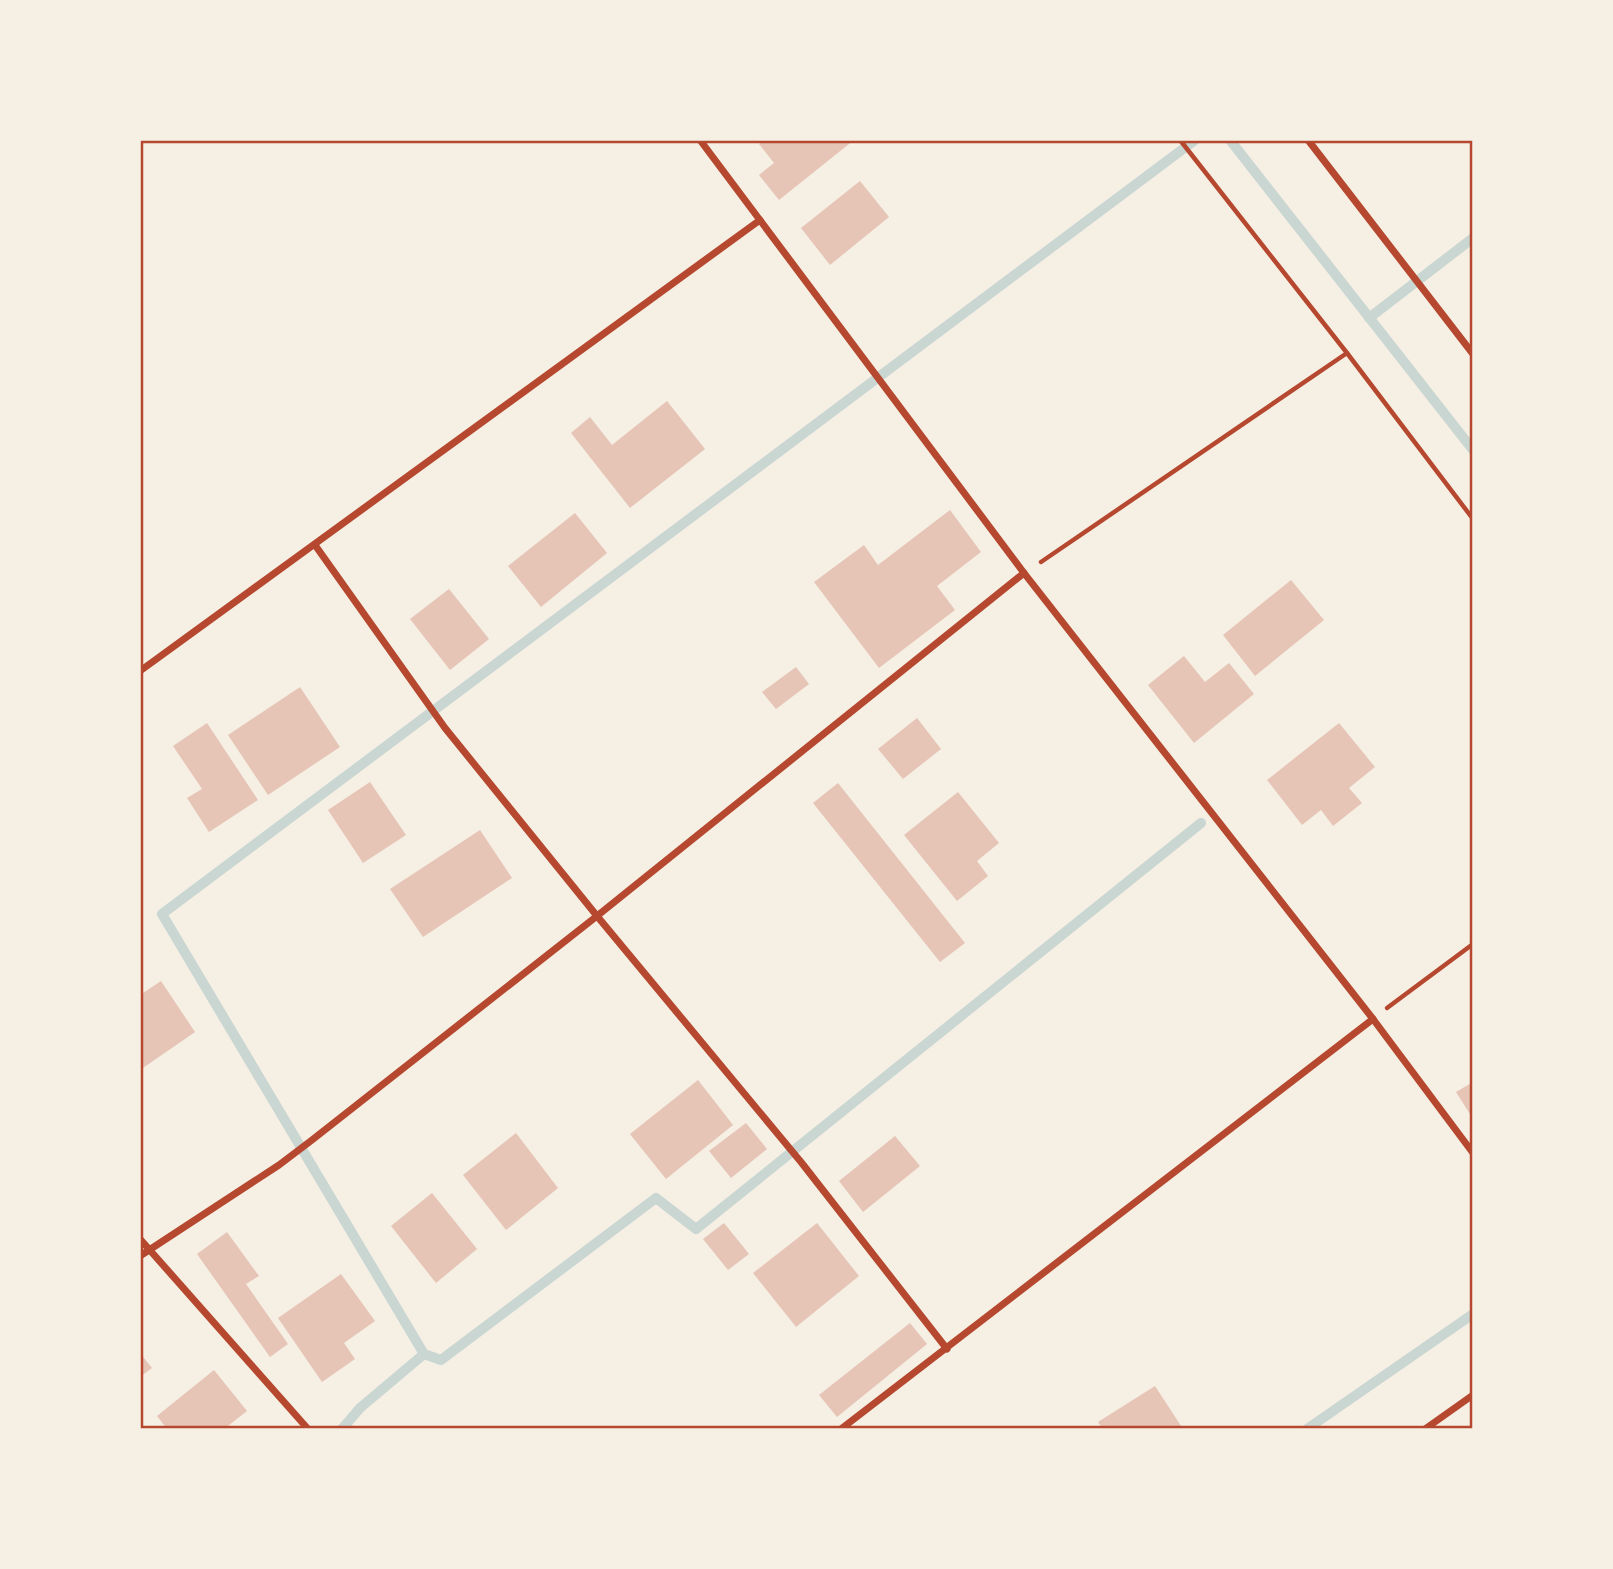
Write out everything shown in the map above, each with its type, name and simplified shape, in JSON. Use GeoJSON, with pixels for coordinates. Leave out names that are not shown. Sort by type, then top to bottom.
{"type":"FeatureCollection","features":[{"type":"Feature","properties":{"kind":"street"},"geometry":{"type":"LineString","coordinates":[[699,140],[1024,573],[1373,1019],[1473,1153]]}},
{"type":"Feature","properties":{"kind":"street"},"geometry":{"type":"LineString","coordinates":[[1308,140],[1473,354]]}},
{"type":"Feature","properties":{"kind":"street"},"geometry":{"type":"LineString","coordinates":[[140,671],[760,220]]}},
{"type":"Feature","properties":{"kind":"street"},"geometry":{"type":"LineString","coordinates":[[315,545],[445,728],[802,1162],[947,1349]]}},
{"type":"Feature","properties":{"kind":"street"},"geometry":{"type":"LineString","coordinates":[[140,1256],[279,1165],[312,1140],[597,916],[1024,573]]}},
{"type":"Feature","properties":{"kind":"street"},"geometry":{"type":"LineString","coordinates":[[841,1429],[1373,1019]]}},
{"type":"Feature","properties":{"kind":"street"},"geometry":{"type":"LineString","coordinates":[[140,1238],[308,1429]]}},
{"type":"Feature","properties":{"kind":"street"},"geometry":{"type":"LineString","coordinates":[[1425,1429],[1473,1395]]}},
{"type":"Feature","properties":{"kind":"path"},"geometry":{"type":"LineString","coordinates":[[1180,140],[1473,519]]}},
{"type":"Feature","properties":{"kind":"path"},"geometry":{"type":"LineString","coordinates":[[1024,573],[1347,353]]}},
{"type":"Feature","properties":{"kind":"path"},"geometry":{"type":"LineString","coordinates":[[1373,1019],[1473,944]]}},
{"type":"Feature","properties":{"kind":"building"},"geometry":{"type":"Polygon","coordinates":[[[764,140],[854,140],[779,200],[759,175],[774,163],[759,144],[764,140]]]}},
{"type":"Feature","properties":{"kind":"building"},"geometry":{"type":"Polygon","coordinates":[[[860,181],[889,217],[830,265],[801,228],[860,181]]]}},
{"type":"Feature","properties":{"kind":"building"},"geometry":{"type":"Polygon","coordinates":[[[667,401],[705,449],[630,508],[571,433],[590,417],[612,445],[667,401]]]}},
{"type":"Feature","properties":{"kind":"building"},"geometry":{"type":"Polygon","coordinates":[[[950,510],[981,552],[937,586],[955,610],[879,668],[814,582],[864,545],[878,565],[950,510]]]}},
{"type":"Feature","properties":{"kind":"building"},"geometry":{"type":"Polygon","coordinates":[[[575,513],[607,553],[541,607],[508,566],[575,513]]]}},
{"type":"Feature","properties":{"kind":"building"},"geometry":{"type":"Polygon","coordinates":[[[1291,580],[1324,620],[1255,676],[1223,635],[1291,580]]]}},
{"type":"Feature","properties":{"kind":"building"},"geometry":{"type":"Polygon","coordinates":[[[449,589],[489,639],[450,670],[410,619],[449,589]]]}},
{"type":"Feature","properties":{"kind":"building"},"geometry":{"type":"Polygon","coordinates":[[[1184,656],[1205,682],[1229,663],[1254,694],[1194,743],[1148,685],[1184,656]]]}},
{"type":"Feature","properties":{"kind":"building"},"geometry":{"type":"Polygon","coordinates":[[[796,667],[809,684],[776,709],[762,692],[796,667]]]}},
{"type":"Feature","properties":{"kind":"building"},"geometry":{"type":"Polygon","coordinates":[[[300,687],[340,747],[268,795],[228,735],[300,687]]]}},
{"type":"Feature","properties":{"kind":"building"},"geometry":{"type":"Polygon","coordinates":[[[917,718],[941,749],[903,779],[878,749],[917,718]]]}},
{"type":"Feature","properties":{"kind":"building"},"geometry":{"type":"Polygon","coordinates":[[[207,723],[258,800],[209,832],[187,798],[202,789],[173,746],[207,723]]]}},
{"type":"Feature","properties":{"kind":"building"},"geometry":{"type":"Polygon","coordinates":[[[1339,723],[1375,767],[1349,788],[1362,803],[1333,826],[1321,810],[1302,825],[1267,780],[1339,723]]]}},
{"type":"Feature","properties":{"kind":"building"},"geometry":{"type":"Polygon","coordinates":[[[370,782],[406,835],[363,863],[328,810],[370,782]]]}},
{"type":"Feature","properties":{"kind":"building"},"geometry":{"type":"Polygon","coordinates":[[[838,783],[965,943],[940,962],[813,803],[838,783]]]}},
{"type":"Feature","properties":{"kind":"building"},"geometry":{"type":"Polygon","coordinates":[[[958,792],[999,843],[977,861],[988,876],[957,901],[904,835],[958,792]]]}},
{"type":"Feature","properties":{"kind":"building"},"geometry":{"type":"Polygon","coordinates":[[[480,830],[512,878],[423,937],[390,889],[480,830]]]}},
{"type":"Feature","properties":{"kind":"building"},"geometry":{"type":"Polygon","coordinates":[[[161,981],[195,1032],[140,1070],[140,995],[161,981]]]}},
{"type":"Feature","properties":{"kind":"building"},"geometry":{"type":"Polygon","coordinates":[[[698,1080],[733,1125],[666,1179],[630,1134],[698,1080]]]}},
{"type":"Feature","properties":{"kind":"building"},"geometry":{"type":"Polygon","coordinates":[[[1473,1082],[1473,1119],[1456,1092],[1473,1082]]]}},
{"type":"Feature","properties":{"kind":"building"},"geometry":{"type":"Polygon","coordinates":[[[746,1123],[767,1149],[731,1178],[709,1151],[746,1123]]]}},
{"type":"Feature","properties":{"kind":"building"},"geometry":{"type":"Polygon","coordinates":[[[516,1133],[558,1188],[506,1230],[463,1175],[516,1133]]]}},
{"type":"Feature","properties":{"kind":"building"},"geometry":{"type":"Polygon","coordinates":[[[895,1136],[920,1166],[863,1212],[839,1181],[895,1136]]]}},
{"type":"Feature","properties":{"kind":"building"},"geometry":{"type":"Polygon","coordinates":[[[432,1193],[477,1249],[436,1283],[391,1226],[432,1193]]]}},
{"type":"Feature","properties":{"kind":"building"},"geometry":{"type":"Polygon","coordinates":[[[724,1223],[749,1254],[728,1270],[703,1239],[724,1223]]]}},
{"type":"Feature","properties":{"kind":"building"},"geometry":{"type":"Polygon","coordinates":[[[817,1223],[859,1276],[796,1327],[753,1273],[817,1223]]]}},
{"type":"Feature","properties":{"kind":"building"},"geometry":{"type":"Polygon","coordinates":[[[227,1232],[259,1276],[246,1284],[288,1344],[270,1357],[197,1254],[227,1232]]]}},
{"type":"Feature","properties":{"kind":"building"},"geometry":{"type":"Polygon","coordinates":[[[341,1274],[375,1321],[344,1343],[355,1359],[322,1382],[278,1318],[341,1274]]]}},
{"type":"Feature","properties":{"kind":"building"},"geometry":{"type":"Polygon","coordinates":[[[910,1323],[927,1344],[837,1417],[819,1395],[910,1323]]]}},
{"type":"Feature","properties":{"kind":"building"},"geometry":{"type":"Polygon","coordinates":[[[140,1353],[152,1368],[140,1377],[140,1353]]]}},
{"type":"Feature","properties":{"kind":"building"},"geometry":{"type":"Polygon","coordinates":[[[214,1370],[247,1411],[224,1429],[167,1429],[157,1416],[214,1370]]]}},
{"type":"Feature","properties":{"kind":"building"},"geometry":{"type":"Polygon","coordinates":[[[1155,1386],[1183,1429],[1103,1429],[1098,1422],[1155,1386]]]}},
{"type":"Feature","properties":{"kind":"waterway"},"geometry":{"type":"LineString","coordinates":[[342,1429],[360,1408],[424,1354],[162,914],[1195,140]]}},
{"type":"Feature","properties":{"kind":"waterway"},"geometry":{"type":"LineString","coordinates":[[1230,140],[1473,450]]}},
{"type":"Feature","properties":{"kind":"waterway"},"geometry":{"type":"LineString","coordinates":[[1369,318],[1473,238]]}},
{"type":"Feature","properties":{"kind":"waterway"},"geometry":{"type":"LineString","coordinates":[[424,1354],[441,1360],[656,1198],[696,1229],[1201,823]]}},
{"type":"Feature","properties":{"kind":"waterway"},"geometry":{"type":"LineString","coordinates":[[1307,1429],[1473,1314]]}}]}
